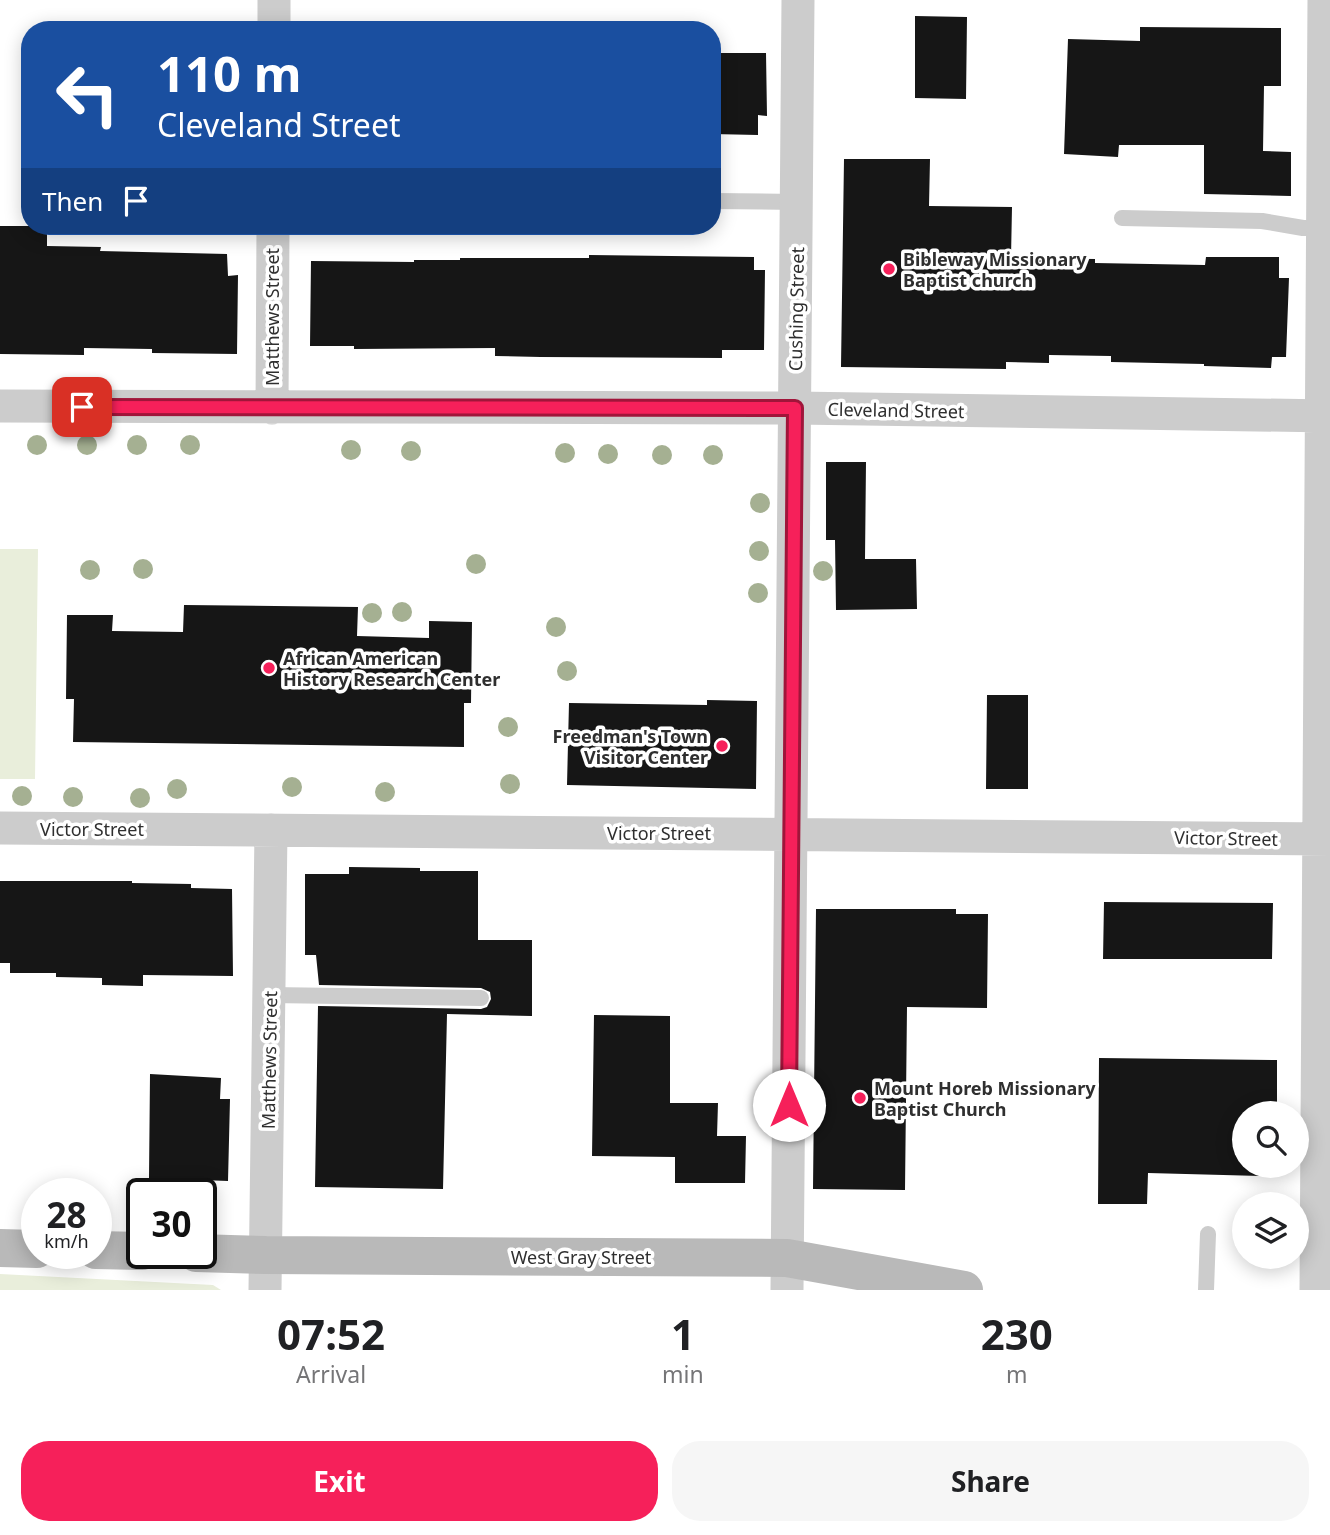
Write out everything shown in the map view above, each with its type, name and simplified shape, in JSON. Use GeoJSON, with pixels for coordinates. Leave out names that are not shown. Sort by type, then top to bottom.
{"type":"FeatureCollection","features":[{"type":"Feature","properties":{"kind":"main road"},"geometry":{"type":"LineString","coordinates":[[0,1248],[21,1249]]}},
{"type":"Feature","properties":{"kind":"main road","name":"West Gray Street"},"geometry":{"type":"LineString","coordinates":[[217,1259],[266,1273],[787,1274],[964,1290]]}},
{"type":"Feature","properties":{"kind":"street"},"geometry":{"type":"LineString","coordinates":[[274,0],[274,21]]}},
{"type":"Feature","properties":{"kind":"street","name":"Cushing Street"},"geometry":{"type":"LineString","coordinates":[[787,1274],[798,0]]}},
{"type":"Feature","properties":{"kind":"street"},"geometry":{"type":"LineString","coordinates":[[1316,1290],[1323,1247],[1326,416],[1324,0]]}},
{"type":"Feature","properties":{"kind":"street","name":"Matthews Street"},"geometry":{"type":"LineString","coordinates":[[272,408],[273,235]]}},
{"type":"Feature","properties":{"kind":"street","name":"Cleveland Street"},"geometry":{"type":"LineString","coordinates":[[0,406],[795,408],[1326,416]]}},
{"type":"Feature","properties":{"kind":"street","name":"Victor Street"},"geometry":{"type":"LineString","coordinates":[[0,828],[1324,839]]}},
{"type":"Feature","properties":{"kind":"street","name":"Matthews Street"},"geometry":{"type":"LineString","coordinates":[[266,1273],[271,830]]}},
{"type":"Feature","properties":{"kind":"lane"},"geometry":{"type":"LineString","coordinates":[[721,201],[797,202]]}},
{"type":"Feature","properties":{"kind":"lane"},"geometry":{"type":"LineString","coordinates":[[1122,218],[1262,221],[1303,228],[1326,228]]}},
{"type":"Feature","properties":{"kind":"lane"},"geometry":{"type":"LineString","coordinates":[[270,995],[481,998]]}},
{"type":"Feature","properties":{"kind":"lane"},"geometry":{"type":"LineString","coordinates":[[1206,1290],[1208,1234]]}},
{"type":"Feature","properties":{"kind":"green space"},"geometry":{"type":"Polygon","coordinates":[[[0,549],[38,549],[35,779],[0,779],[0,549]]]}},
{"type":"Feature","properties":{"kind":"green space"},"geometry":{"type":"Polygon","coordinates":[[[0,1274],[213,1285],[221,1290],[0,1290],[0,1274]]]}},
{"type":"Feature","properties":{"kind":"building"},"geometry":{"type":"Polygon","coordinates":[[[915,16],[967,17],[966,99],[915,98],[915,16]]]}},
{"type":"Feature","properties":{"kind":"building"},"geometry":{"type":"Polygon","coordinates":[[[1140,27],[1281,28],[1281,86],[1264,86],[1263,151],[1291,152],[1291,196],[1204,194],[1204,145],[1119,145],[1118,157],[1064,154],[1068,39],[1140,41],[1140,27]]]}},
{"type":"Feature","properties":{"kind":"building"},"geometry":{"type":"Polygon","coordinates":[[[721,53],[766,53],[767,116],[758,115],[758,135],[721,134],[721,53]]]}},
{"type":"Feature","properties":{"kind":"building"},"geometry":{"type":"Polygon","coordinates":[[[844,159],[930,159],[929,206],[1012,207],[1011,258],[1205,265],[1206,257],[1279,257],[1279,278],[1289,278],[1286,357],[1272,357],[1271,368],[1111,362],[1111,356],[1049,355],[1049,363],[1006,362],[1006,369],[841,367],[844,159]]]}},
{"type":"Feature","properties":{"kind":"building"},"geometry":{"type":"Polygon","coordinates":[[[0,226],[21,226],[21,235],[47,235],[47,246],[101,247],[100,251],[227,254],[228,276],[238,275],[237,354],[152,353],[152,349],[84,348],[84,355],[0,354],[0,226]]]}},
{"type":"Feature","properties":{"kind":"building"},"geometry":{"type":"Polygon","coordinates":[[[589,255],[754,257],[754,270],[765,270],[764,350],[722,350],[722,358],[541,357],[495,356],[495,348],[354,349],[354,346],[310,346],[311,261],[414,262],[460,258],[589,258],[589,255]]]}},
{"type":"Feature","properties":{"kind":"building"},"geometry":{"type":"Polygon","coordinates":[[[826,462],[866,462],[865,559],[916,559],[917,609],[836,610],[835,540],[826,540],[826,462]]]}},
{"type":"Feature","properties":{"kind":"building","name":"African American History Research Center"},"geometry":{"type":"Polygon","coordinates":[[[184,605],[358,607],[357,636],[429,638],[429,621],[472,622],[471,703],[464,703],[464,747],[73,742],[74,699],[66,699],[67,615],[113,615],[112,631],[183,632],[184,605]]]}},
{"type":"Feature","properties":{"kind":"building"},"geometry":{"type":"Polygon","coordinates":[[[987,695],[1028,695],[1028,789],[986,789],[987,695]]]}},
{"type":"Feature","properties":{"kind":"building"},"geometry":{"type":"Polygon","coordinates":[[[707,700],[757,701],[756,789],[567,785],[569,703],[707,705],[707,700]]]}},
{"type":"Feature","properties":{"kind":"building"},"geometry":{"type":"Polygon","coordinates":[[[349,867],[478,871],[478,940],[532,940],[532,1016],[447,1014],[443,1189],[315,1187],[318,1006],[481,1009],[487,1007],[491,999],[490,992],[481,988],[319,985],[316,955],[305,955],[305,874],[349,874],[349,867]]]}},
{"type":"Feature","properties":{"kind":"building"},"geometry":{"type":"Polygon","coordinates":[[[0,881],[132,881],[191,884],[191,888],[232,889],[233,976],[143,975],[143,986],[102,985],[102,978],[56,977],[56,973],[10,973],[10,963],[0,963],[0,881]]]}},
{"type":"Feature","properties":{"kind":"building"},"geometry":{"type":"Polygon","coordinates":[[[1104,902],[1273,903],[1272,959],[1103,959],[1104,902]]]}},
{"type":"Feature","properties":{"kind":"building","name":"Mount Horeb Missionary Baptist Church"},"geometry":{"type":"Polygon","coordinates":[[[816,909],[956,909],[956,914],[988,914],[987,1008],[907,1007],[905,1190],[813,1189],[816,909]]]}},
{"type":"Feature","properties":{"kind":"building"},"geometry":{"type":"Polygon","coordinates":[[[594,1015],[670,1016],[670,1103],[718,1103],[717,1136],[746,1136],[745,1183],[675,1183],[675,1157],[592,1156],[594,1015]]]}},
{"type":"Feature","properties":{"kind":"building"},"geometry":{"type":"Polygon","coordinates":[[[1099,1058],[1277,1060],[1277,1101],[1232,1101],[1232,1175],[1148,1173],[1147,1204],[1098,1204],[1099,1058]]]}},
{"type":"Feature","properties":{"kind":"building"},"geometry":{"type":"Polygon","coordinates":[[[150,1074],[221,1078],[220,1099],[230,1099],[228,1181],[217,1181],[217,1178],[149,1178],[150,1074]]]}},
{"type":"Feature","properties":{"kind":"place","name":"Bibleway Missionary Baptist church"},"geometry":{"type":"Point","coordinates":[889,269]}},
{"type":"Feature","properties":{"kind":"place","name":"African American History Research Center"},"geometry":{"type":"Point","coordinates":[269,668]}},
{"type":"Feature","properties":{"kind":"place","name":"Freedman's Town Visitor Center"},"geometry":{"type":"Point","coordinates":[722,746]}},
{"type":"Feature","properties":{"kind":"place","name":"Mount Horeb Missionary Baptist Church"},"geometry":{"type":"Point","coordinates":[860,1098]}},
{"type":"Feature","properties":{"kind":"route"},"geometry":{"type":"LineString","coordinates":[[82,407],[795,408],[789,1105]]}}]}
